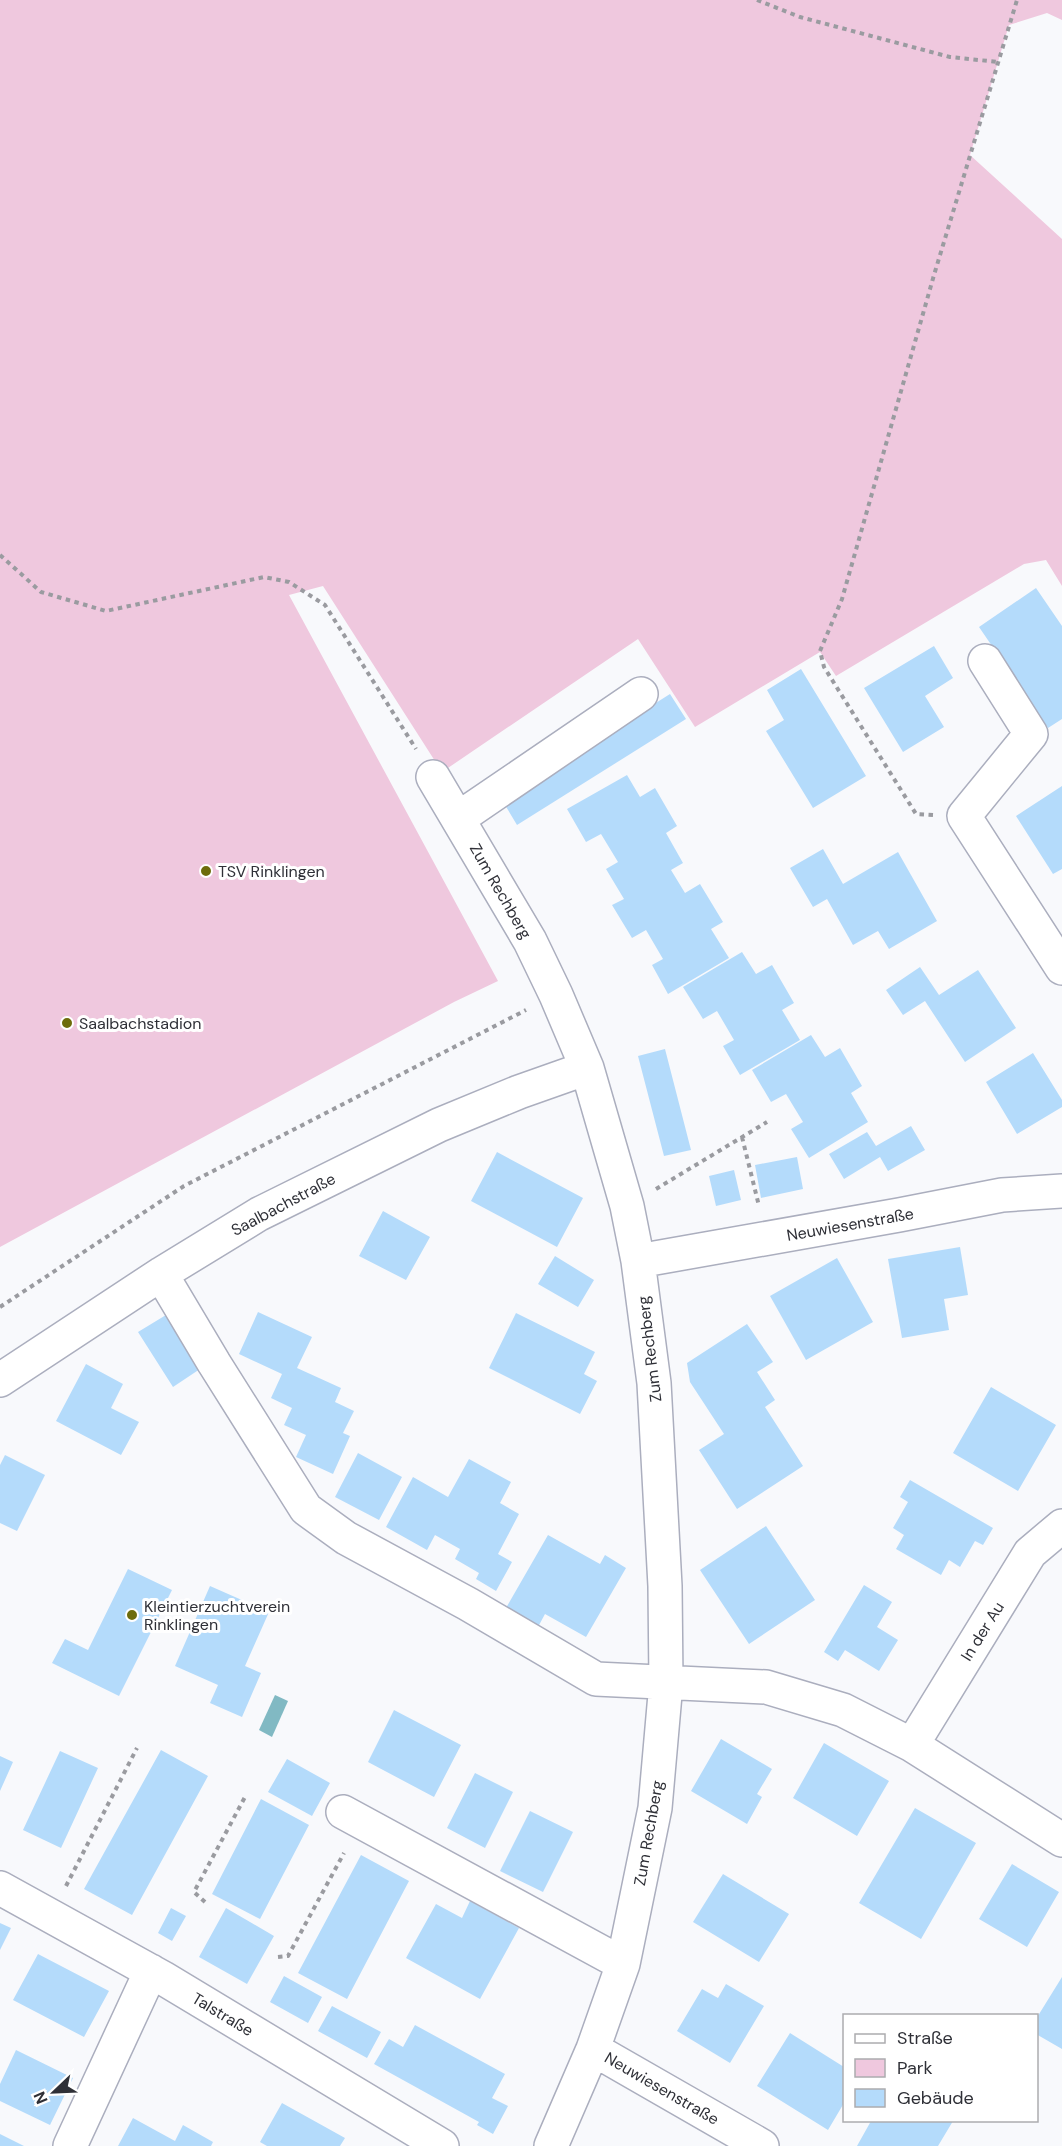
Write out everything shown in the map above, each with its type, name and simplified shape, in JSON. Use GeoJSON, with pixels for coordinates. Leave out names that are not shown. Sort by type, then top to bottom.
{"type":"FeatureCollection","features":[{"type":"Feature","properties":{"kind":"street"},"geometry":{"type":"LineString","coordinates":[[985,661],[1031,734],[964,816],[1062,968]]}},
{"type":"Feature","properties":{"kind":"street"},"geometry":{"type":"LineString","coordinates":[[459,818],[641,694]]}},
{"type":"Feature","properties":{"kind":"street","name":"Zum Rechberg"},"geometry":{"type":"LineString","coordinates":[[433,777],[530,941],[587,1068],[627,1206],[638,1261],[654,1383],[665,1586],[666,1683],[655,1808],[623,1964],[594,2049],[551,2146]]}},
{"type":"Feature","properties":{"kind":"street","name":"Saalbachstraße"},"geometry":{"type":"LineString","coordinates":[[0,1380],[161,1274],[259,1214],[439,1125],[519,1092],[587,1068]]}},
{"type":"Feature","properties":{"kind":"street","name":"Neuwiesenstraße"},"geometry":{"type":"LineString","coordinates":[[638,1261],[1002,1195],[1062,1191]]}},
{"type":"Feature","properties":{"kind":"street"},"geometry":{"type":"LineString","coordinates":[[161,1274],[306,1509],[346,1538],[468,1604],[596,1679],[766,1687],[843,1710],[912,1745],[1062,1840]]}},
{"type":"Feature","properties":{"kind":"street","name":"In der Au"},"geometry":{"type":"LineString","coordinates":[[912,1745],[1030,1553],[1062,1526]]}},
{"type":"Feature","properties":{"kind":"street"},"geometry":{"type":"LineString","coordinates":[[343,1812],[623,1964]]}},
{"type":"Feature","properties":{"kind":"street","name":"Talstraße"},"geometry":{"type":"LineString","coordinates":[[0,1888],[150,1971],[442,2146]]}},
{"type":"Feature","properties":{"kind":"street"},"geometry":{"type":"LineString","coordinates":[[70,2146],[150,1971]]}},
{"type":"Feature","properties":{"kind":"street","name":"Neuwiesenstraße"},"geometry":{"type":"LineString","coordinates":[[594,2049],[762,2146]]}},
{"type":"Feature","properties":{"kind":"path"},"geometry":{"type":"LineString","coordinates":[[757,0],[800,16],[950,57],[998,62]]}},
{"type":"Feature","properties":{"kind":"path"},"geometry":{"type":"LineString","coordinates":[[964,816],[916,814],[824,667],[820,651],[842,599],[934,275],[1017,0]]}},
{"type":"Feature","properties":{"kind":"path"},"geometry":{"type":"LineString","coordinates":[[0,555],[41,592],[106,611],[264,577],[289,582],[325,605],[433,777]]}},
{"type":"Feature","properties":{"kind":"path"},"geometry":{"type":"LineString","coordinates":[[0,1307],[184,1186],[556,995]]}},
{"type":"Feature","properties":{"kind":"path"},"geometry":{"type":"LineString","coordinates":[[627,1206],[767,1122]]}},
{"type":"Feature","properties":{"kind":"path"},"geometry":{"type":"LineString","coordinates":[[742,1137],[766,1238]]}},
{"type":"Feature","properties":{"kind":"path"},"geometry":{"type":"LineString","coordinates":[[50,1916],[137,1748]]}},
{"type":"Feature","properties":{"kind":"path"},"geometry":{"type":"LineString","coordinates":[[205,1902],[195,1892],[245,1797]]}},
{"type":"Feature","properties":{"kind":"path"},"geometry":{"type":"LineString","coordinates":[[278,1957],[288,1956],[344,1853]]}},
{"type":"Feature","properties":{"kind":"green space"},"geometry":{"type":"Polygon","coordinates":[[[0,0],[1062,0],[1062,20],[1047,13],[1009,25],[970,155],[1062,239],[1062,586],[1046,560],[1024,564],[836,676],[820,652],[695,727],[638,639],[442,772],[323,586],[289,595],[498,981],[454,1002],[0,1247],[0,0]]]}},
{"type":"Feature","properties":{"kind":"water"},"geometry":{"type":"Polygon","coordinates":[[[275,1695],[288,1701],[272,1737],[259,1730],[275,1695]]]}},
{"type":"Feature","properties":{"kind":"building"},"geometry":{"type":"Polygon","coordinates":[[[1036,588],[1062,626],[1062,719],[1048,728],[979,627],[1036,588]]]}},
{"type":"Feature","properties":{"kind":"building"},"geometry":{"type":"Polygon","coordinates":[[[934,646],[953,678],[925,696],[944,727],[903,752],[864,688],[934,646]]]}},
{"type":"Feature","properties":{"kind":"building"},"geometry":{"type":"Polygon","coordinates":[[[801,669],[866,776],[813,808],[766,731],[784,720],[767,690],[801,669]]]}},
{"type":"Feature","properties":{"kind":"building"},"geometry":{"type":"Polygon","coordinates":[[[670,694],[686,719],[517,825],[502,800],[670,694]]]}},
{"type":"Feature","properties":{"kind":"building"},"geometry":{"type":"Polygon","coordinates":[[[627,775],[640,797],[655,788],[677,826],[666,833],[683,863],[671,870],[685,893],[700,884],[723,922],[711,929],[729,958],[668,994],[652,965],[663,959],[646,930],[632,938],[612,905],[624,899],[606,869],[618,862],[601,834],[586,842],[567,809],[627,775]]]}},
{"type":"Feature","properties":{"kind":"building"},"geometry":{"type":"Polygon","coordinates":[[[1062,786],[1062,869],[1053,874],[1016,816],[1062,786]]]}},
{"type":"Feature","properties":{"kind":"building"},"geometry":{"type":"Polygon","coordinates":[[[823,849],[843,884],[898,852],[937,921],[889,949],[878,931],[853,945],[827,899],[813,907],[790,868],[823,849]]]}},
{"type":"Feature","properties":{"kind":"building"},"geometry":{"type":"Polygon","coordinates":[[[742,952],[756,974],[772,965],[794,1003],[782,1010],[800,1040],[740,1075],[723,1046],[734,1040],[717,1011],[703,1019],[683,987],[742,952]]]}},
{"type":"Feature","properties":{"kind":"building"},"geometry":{"type":"Polygon","coordinates":[[[920,967],[939,995],[978,970],[1016,1028],[965,1062],[925,1001],[903,1015],[886,990],[920,967]]]}},
{"type":"Feature","properties":{"kind":"building"},"geometry":{"type":"Polygon","coordinates":[[[811,1035],[825,1057],[840,1048],[862,1086],[851,1093],[868,1122],[809,1158],[791,1129],[803,1122],[786,1094],[771,1102],[752,1070],[811,1035]]]}},
{"type":"Feature","properties":{"kind":"building"},"geometry":{"type":"Polygon","coordinates":[[[665,1049],[691,1150],[664,1156],[638,1056],[665,1049]]]}},
{"type":"Feature","properties":{"kind":"building"},"geometry":{"type":"Polygon","coordinates":[[[1033,1053],[1062,1100],[1062,1107],[1017,1134],[986,1082],[1033,1053]]]}},
{"type":"Feature","properties":{"kind":"building"},"geometry":{"type":"Polygon","coordinates":[[[911,1126],[925,1150],[888,1171],[880,1157],[844,1179],[829,1154],[867,1132],[876,1146],[911,1126]]]}},
{"type":"Feature","properties":{"kind":"building"},"geometry":{"type":"Polygon","coordinates":[[[497,1152],[583,1198],[557,1247],[471,1201],[497,1152]]]}},
{"type":"Feature","properties":{"kind":"building"},"geometry":{"type":"Polygon","coordinates":[[[797,1157],[803,1189],[761,1198],[755,1165],[797,1157]]]}},
{"type":"Feature","properties":{"kind":"building"},"geometry":{"type":"Polygon","coordinates":[[[734,1170],[741,1200],[716,1206],[709,1176],[734,1170]]]}},
{"type":"Feature","properties":{"kind":"building"},"geometry":{"type":"Polygon","coordinates":[[[383,1211],[430,1237],[406,1280],[359,1256],[383,1211]]]}},
{"type":"Feature","properties":{"kind":"building"},"geometry":{"type":"Polygon","coordinates":[[[960,1247],[968,1295],[944,1299],[949,1330],[902,1338],[888,1259],[960,1247]]]}},
{"type":"Feature","properties":{"kind":"building"},"geometry":{"type":"Polygon","coordinates":[[[555,1256],[594,1280],[578,1307],[538,1284],[555,1256]]]}},
{"type":"Feature","properties":{"kind":"building"},"geometry":{"type":"Polygon","coordinates":[[[837,1258],[873,1322],[806,1360],[770,1296],[837,1258]]]}},
{"type":"Feature","properties":{"kind":"building"},"geometry":{"type":"Polygon","coordinates":[[[258,1312],[312,1337],[297,1368],[341,1388],[335,1402],[354,1411],[343,1433],[350,1436],[333,1474],[296,1457],[306,1435],[284,1425],[292,1408],[271,1398],[282,1374],[239,1354],[258,1312]]]}},
{"type":"Feature","properties":{"kind":"building"},"geometry":{"type":"Polygon","coordinates":[[[516,1313],[595,1352],[584,1374],[597,1381],[580,1414],[489,1368],[516,1313]]]}},
{"type":"Feature","properties":{"kind":"building"},"geometry":{"type":"Polygon","coordinates":[[[166,1315],[200,1369],[173,1387],[138,1332],[166,1315]]]}},
{"type":"Feature","properties":{"kind":"building"},"geometry":{"type":"Polygon","coordinates":[[[747,1324],[773,1362],[757,1372],[775,1400],[765,1407],[803,1466],[737,1509],[699,1450],[724,1434],[690,1382],[687,1363],[747,1324]]]}},
{"type":"Feature","properties":{"kind":"building"},"geometry":{"type":"Polygon","coordinates":[[[86,1364],[123,1384],[111,1408],[139,1422],[121,1455],[56,1421],[86,1364]]]}},
{"type":"Feature","properties":{"kind":"building"},"geometry":{"type":"Polygon","coordinates":[[[991,1387],[1056,1425],[1018,1491],[953,1453],[991,1387]]]}},
{"type":"Feature","properties":{"kind":"building"},"geometry":{"type":"Polygon","coordinates":[[[358,1453],[402,1477],[379,1520],[335,1497],[358,1453]]]}},
{"type":"Feature","properties":{"kind":"building"},"geometry":{"type":"Polygon","coordinates":[[[5,1455],[45,1475],[17,1531],[0,1523],[0,1465],[5,1455]]]}},
{"type":"Feature","properties":{"kind":"building"},"geometry":{"type":"Polygon","coordinates":[[[469,1459],[511,1482],[500,1503],[519,1514],[498,1554],[512,1562],[496,1591],[476,1579],[479,1573],[455,1559],[460,1549],[435,1535],[427,1550],[386,1527],[413,1477],[448,1497],[469,1459]]]}},
{"type":"Feature","properties":{"kind":"building"},"geometry":{"type":"Polygon","coordinates":[[[910,1480],[993,1528],[983,1545],[975,1541],[960,1567],[949,1560],[941,1575],[896,1549],[904,1535],[893,1528],[908,1502],[900,1497],[910,1480]]]}},
{"type":"Feature","properties":{"kind":"building"},"geometry":{"type":"Polygon","coordinates":[[[766,1526],[815,1600],[749,1644],[700,1570],[766,1526]]]}},
{"type":"Feature","properties":{"kind":"building"},"geometry":{"type":"Polygon","coordinates":[[[548,1535],[600,1564],[605,1555],[626,1568],[586,1637],[545,1614],[538,1627],[506,1608],[548,1535]]]}},
{"type":"Feature","properties":{"kind":"building","name":"Kleintierzuchtverein Rinklingen"},"geometry":{"type":"Polygon","coordinates":[[[128,1569],[172,1590],[119,1696],[52,1663],[65,1639],[88,1650],[128,1569]]]}},
{"type":"Feature","properties":{"kind":"building"},"geometry":{"type":"Polygon","coordinates":[[[864,1585],[892,1602],[877,1627],[898,1640],[879,1671],[845,1650],[838,1661],[824,1652],[864,1585]]]}},
{"type":"Feature","properties":{"kind":"building"},"geometry":{"type":"Polygon","coordinates":[[[210,1586],[269,1612],[245,1666],[261,1673],[242,1717],[210,1703],[218,1685],[175,1666],[210,1586]]]}},
{"type":"Feature","properties":{"kind":"building"},"geometry":{"type":"Polygon","coordinates":[[[394,1710],[461,1745],[434,1797],[368,1762],[394,1710]]]}},
{"type":"Feature","properties":{"kind":"building"},"geometry":{"type":"Polygon","coordinates":[[[721,1739],[772,1769],[757,1794],[762,1797],[747,1824],[691,1791],[721,1739]]]}},
{"type":"Feature","properties":{"kind":"building"},"geometry":{"type":"Polygon","coordinates":[[[824,1743],[889,1781],[857,1836],[793,1798],[824,1743]]]}},
{"type":"Feature","properties":{"kind":"building"},"geometry":{"type":"Polygon","coordinates":[[[161,1750],[208,1776],[132,1915],[84,1889],[161,1750]]]}},
{"type":"Feature","properties":{"kind":"building"},"geometry":{"type":"Polygon","coordinates":[[[60,1751],[98,1768],[61,1848],[23,1830],[60,1751]]]}},
{"type":"Feature","properties":{"kind":"building"},"geometry":{"type":"Polygon","coordinates":[[[0,1756],[13,1762],[0,1791],[0,1756]]]}},
{"type":"Feature","properties":{"kind":"building"},"geometry":{"type":"Polygon","coordinates":[[[287,1759],[330,1783],[312,1816],[268,1792],[287,1759]]]}},
{"type":"Feature","properties":{"kind":"building"},"geometry":{"type":"Polygon","coordinates":[[[475,1773],[513,1792],[485,1848],[447,1828],[475,1773]]]}},
{"type":"Feature","properties":{"kind":"building"},"geometry":{"type":"Polygon","coordinates":[[[261,1799],[309,1825],[260,1919],[212,1894],[261,1799]]]}},
{"type":"Feature","properties":{"kind":"building"},"geometry":{"type":"Polygon","coordinates":[[[915,1808],[976,1843],[921,1939],[859,1903],[915,1808]]]}},
{"type":"Feature","properties":{"kind":"building"},"geometry":{"type":"Polygon","coordinates":[[[530,1811],[573,1832],[543,1892],[500,1871],[530,1811]]]}},
{"type":"Feature","properties":{"kind":"building"},"geometry":{"type":"Polygon","coordinates":[[[361,1855],[409,1881],[347,1999],[298,1973],[361,1855]]]}},
{"type":"Feature","properties":{"kind":"building"},"geometry":{"type":"Polygon","coordinates":[[[1012,1864],[1059,1892],[1027,1947],[979,1919],[1012,1864]]]}},
{"type":"Feature","properties":{"kind":"building"},"geometry":{"type":"Polygon","coordinates":[[[723,1874],[789,1914],[759,1962],[693,1922],[723,1874]]]}},
{"type":"Feature","properties":{"kind":"building"},"geometry":{"type":"Polygon","coordinates":[[[470,1901],[519,1928],[480,1999],[406,1958],[436,1904],[462,1918],[470,1901]]]}},
{"type":"Feature","properties":{"kind":"building"},"geometry":{"type":"Polygon","coordinates":[[[171,1908],[186,1916],[172,1941],[158,1933],[171,1908]]]}},
{"type":"Feature","properties":{"kind":"building"},"geometry":{"type":"Polygon","coordinates":[[[226,1908],[274,1936],[247,1984],[199,1957],[226,1908]]]}},
{"type":"Feature","properties":{"kind":"building"},"geometry":{"type":"Polygon","coordinates":[[[0,1923],[11,1928],[0,1950],[0,1923]]]}},
{"type":"Feature","properties":{"kind":"building"},"geometry":{"type":"Polygon","coordinates":[[[38,1954],[109,1991],[84,2037],[13,2000],[38,1954]]]}},
{"type":"Feature","properties":{"kind":"building"},"geometry":{"type":"Polygon","coordinates":[[[284,1976],[322,1997],[308,2023],[270,2002],[284,1976]]]}},
{"type":"Feature","properties":{"kind":"building"},"geometry":{"type":"Polygon","coordinates":[[[1062,1977],[1062,2049],[1038,2035],[1038,2016],[1062,1977]]]}},
{"type":"Feature","properties":{"kind":"building"},"geometry":{"type":"Polygon","coordinates":[[[726,1984],[764,2006],[730,2063],[677,2031],[702,1989],[718,1998],[726,1984]]]}},
{"type":"Feature","properties":{"kind":"building"},"geometry":{"type":"Polygon","coordinates":[[[332,2006],[381,2032],[367,2058],[318,2031],[332,2006]]]}},
{"type":"Feature","properties":{"kind":"building"},"geometry":{"type":"Polygon","coordinates":[[[415,2025],[505,2074],[492,2098],[508,2106],[493,2134],[477,2125],[479,2122],[374,2064],[389,2039],[403,2047],[415,2025]]]}},
{"type":"Feature","properties":{"kind":"building"},"geometry":{"type":"Polygon","coordinates":[[[790,2033],[843,2066],[843,2105],[828,2130],[757,2086],[790,2033]]]}},
{"type":"Feature","properties":{"kind":"building"},"geometry":{"type":"Polygon","coordinates":[[[16,2050],[73,2078],[50,2125],[0,2101],[0,2084],[16,2050]]]}},
{"type":"Feature","properties":{"kind":"building"},"geometry":{"type":"Polygon","coordinates":[[[282,2103],[345,2138],[340,2146],[267,2146],[260,2142],[282,2103]]]}},
{"type":"Feature","properties":{"kind":"building"},"geometry":{"type":"Polygon","coordinates":[[[133,2118],[175,2141],[183,2125],[213,2142],[211,2146],[118,2146],[133,2118]]]}},
{"type":"Feature","properties":{"kind":"building"},"geometry":{"type":"Polygon","coordinates":[[[870,2122],[952,2122],[938,2146],[857,2146],[870,2122]]]}},
{"type":"Feature","properties":{"kind":"building"},"geometry":{"type":"Polygon","coordinates":[[[0,2134],[24,2146],[0,2146],[0,2134]]]}},
{"type":"Feature","properties":{"kind":"place","name":"TSV Rinklingen"},"geometry":{"type":"Point","coordinates":[206,871]}},
{"type":"Feature","properties":{"kind":"place","name":"Saalbachstadion"},"geometry":{"type":"Point","coordinates":[67,1023]}},
{"type":"Feature","properties":{"kind":"place","name":"Kleintierzuchtverein Rinklingen"},"geometry":{"type":"Point","coordinates":[132,1615]}}]}
